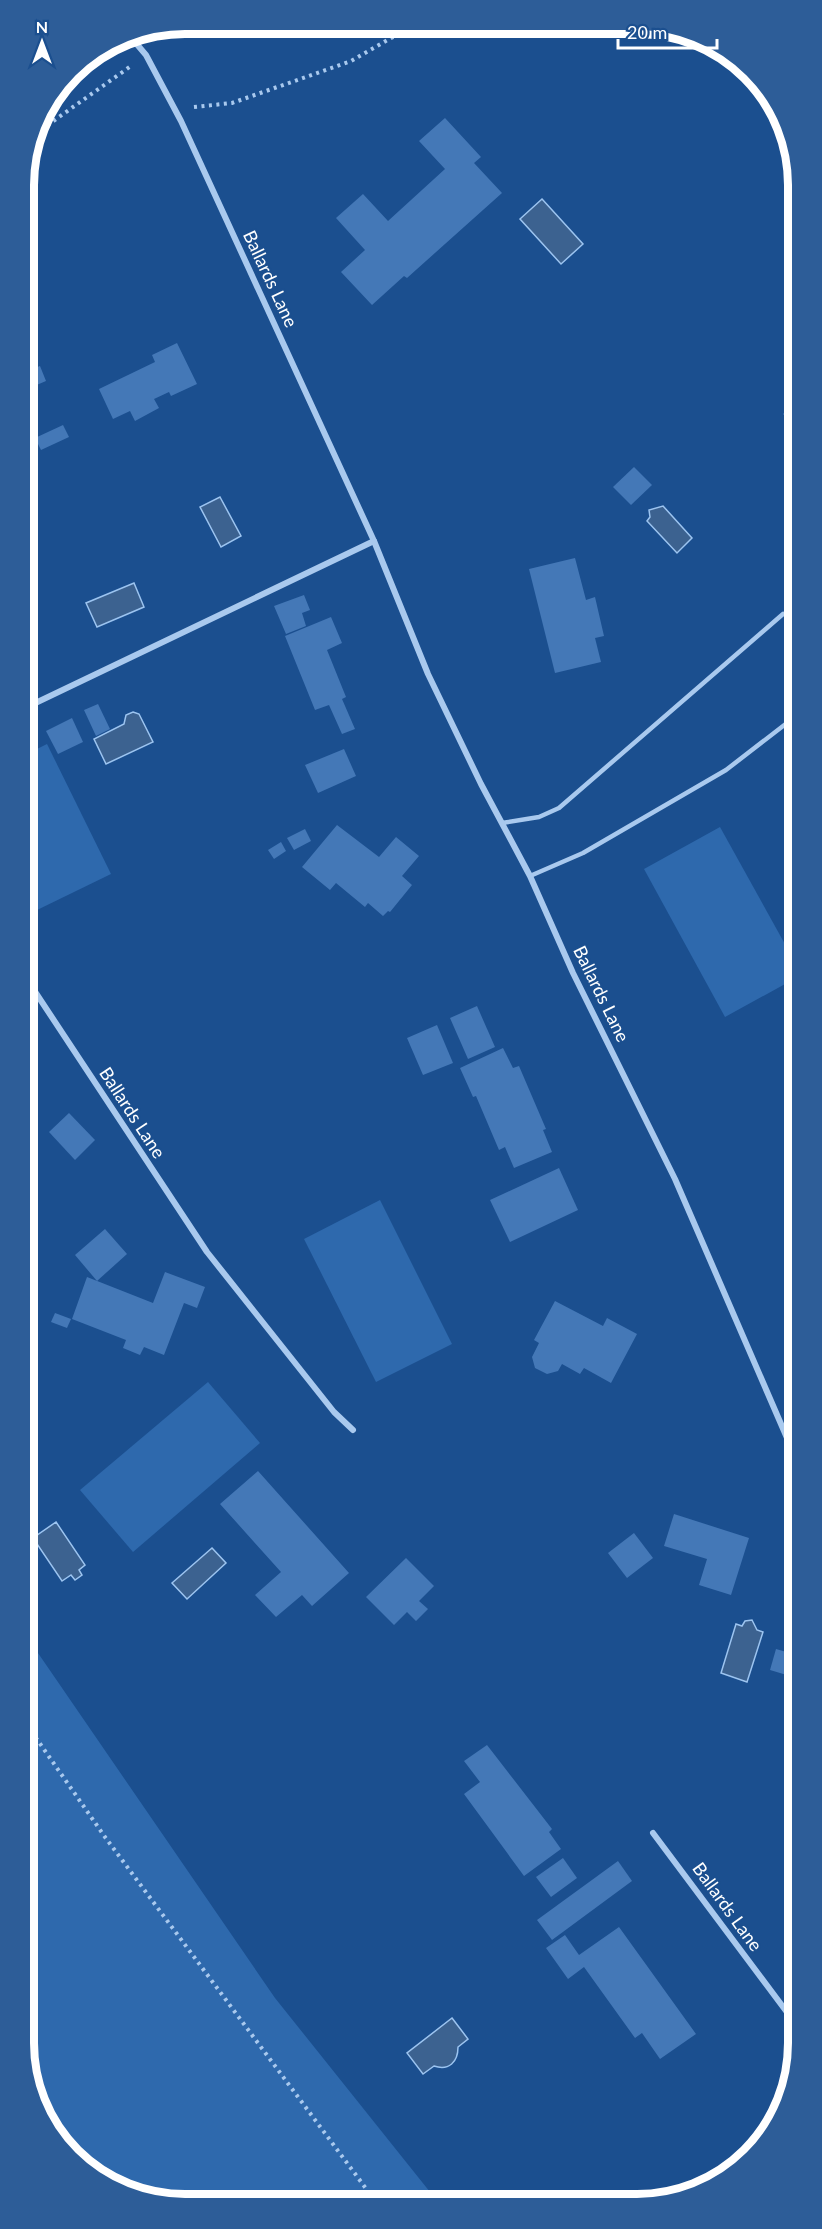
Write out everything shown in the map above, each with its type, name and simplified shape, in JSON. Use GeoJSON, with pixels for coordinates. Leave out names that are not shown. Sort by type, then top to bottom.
{"type":"FeatureCollection","features":[{"type":"Feature","properties":{"kind":"street","name":"Ballards Lane"},"geometry":{"type":"LineString","coordinates":[[135,43],[146,55],[175,110],[374,541],[428,674],[530,876],[573,973],[679,1188],[787,1439]]}},
{"type":"Feature","properties":{"kind":"street"},"geometry":{"type":"LineString","coordinates":[[35,703],[374,541]]}},
{"type":"Feature","properties":{"kind":"street","name":"Ballards Lane"},"geometry":{"type":"LineString","coordinates":[[35,991],[207,1252],[334,1413],[352,1430]]}},
{"type":"Feature","properties":{"kind":"street","name":"Ballards Lane"},"geometry":{"type":"LineString","coordinates":[[653,1833],[787,2012]]}},
{"type":"Feature","properties":{"kind":"lane"},"geometry":{"type":"LineString","coordinates":[[502,823],[539,817],[559,808],[783,614]]}},
{"type":"Feature","properties":{"kind":"lane"},"geometry":{"type":"LineString","coordinates":[[530,876],[583,853],[726,770],[788,722]]}},
{"type":"Feature","properties":{"kind":"path"},"geometry":{"type":"LineString","coordinates":[[175,110],[232,103],[351,61],[400,34]]}},
{"type":"Feature","properties":{"kind":"path"},"geometry":{"type":"LineString","coordinates":[[47,126],[146,55]]}},
{"type":"Feature","properties":{"kind":"path"},"geometry":{"type":"LineString","coordinates":[[34,1735],[105,1837],[370,2194]]}},
{"type":"Feature","properties":{"kind":"shaded area"},"geometry":{"type":"Polygon","coordinates":[[[542,199],[583,244],[561,264],[520,219],[542,199]]]}},
{"type":"Feature","properties":{"kind":"shaded area"},"geometry":{"type":"Polygon","coordinates":[[[220,497],[241,536],[221,547],[200,507],[220,497]]]}},
{"type":"Feature","properties":{"kind":"shaded area"},"geometry":{"type":"Polygon","coordinates":[[[663,506],[692,538],[677,553],[647,521],[650,517],[649,510],[663,506]]]}},
{"type":"Feature","properties":{"kind":"shaded area"},"geometry":{"type":"Polygon","coordinates":[[[134,583],[144,607],[97,627],[86,603],[134,583]]]}},
{"type":"Feature","properties":{"kind":"shaded area"},"geometry":{"type":"Polygon","coordinates":[[[133,712],[139,714],[153,742],[106,764],[94,739],[124,724],[126,715],[133,712]]]}},
{"type":"Feature","properties":{"kind":"shaded area"},"geometry":{"type":"Polygon","coordinates":[[[47,744],[111,874],[35,911],[35,910],[35,750],[47,744]]]}},
{"type":"Feature","properties":{"kind":"shaded area"},"geometry":{"type":"Polygon","coordinates":[[[720,827],[788,949],[788,983],[725,1017],[644,869],[720,827]]]}},
{"type":"Feature","properties":{"kind":"shaded area"},"geometry":{"type":"Polygon","coordinates":[[[380,1200],[452,1344],[376,1382],[304,1239],[380,1200]]]}},
{"type":"Feature","properties":{"kind":"shaded area"},"geometry":{"type":"Polygon","coordinates":[[[208,1382],[260,1443],[133,1552],[80,1490],[208,1382]]]}},
{"type":"Feature","properties":{"kind":"shaded area"},"geometry":{"type":"Polygon","coordinates":[[[56,1522],[85,1565],[79,1570],[82,1575],[75,1580],[71,1575],[62,1581],[34,1537],[56,1522]]]}},
{"type":"Feature","properties":{"kind":"shaded area"},"geometry":{"type":"Polygon","coordinates":[[[212,1548],[226,1563],[187,1599],[172,1583],[212,1548]]]}},
{"type":"Feature","properties":{"kind":"shaded area"},"geometry":{"type":"Polygon","coordinates":[[[752,1620],[757,1630],[763,1632],[747,1682],[721,1673],[736,1624],[742,1626],[745,1621],[752,1620]]]}},
{"type":"Feature","properties":{"kind":"shaded area"},"geometry":{"type":"Polygon","coordinates":[[[34,1647],[275,1998],[432,2194],[175,2194],[156,2192],[137,2187],[101,2169],[66,2136],[42,2092],[37,2073],[34,2044],[34,1647]]]}},
{"type":"Feature","properties":{"kind":"shaded area"},"geometry":{"type":"Polygon","coordinates":[[[452,2018],[468,2039],[458,2047],[452,2064],[444,2067],[434,2066],[423,2074],[407,2053],[452,2018]]]}},
{"type":"Feature","properties":{"kind":"building"},"geometry":{"type":"Polygon","coordinates":[[[445,118],[481,157],[474,163],[502,193],[407,278],[404,276],[372,305],[341,272],[365,250],[336,218],[363,194],[388,221],[445,169],[419,141],[445,118]]]}},
{"type":"Feature","properties":{"kind":"building"},"geometry":{"type":"Polygon","coordinates":[[[177,343],[197,384],[171,396],[169,392],[154,399],[159,408],[135,421],[130,411],[113,419],[99,389],[155,362],[152,355],[177,343]]]}},
{"type":"Feature","properties":{"kind":"building"},"geometry":{"type":"Polygon","coordinates":[[[40,366],[46,381],[35,386],[35,368],[40,366]]]}},
{"type":"Feature","properties":{"kind":"building"},"geometry":{"type":"Polygon","coordinates":[[[788,409],[788,420],[783,414],[788,409]]]}},
{"type":"Feature","properties":{"kind":"building"},"geometry":{"type":"Polygon","coordinates":[[[63,425],[69,437],[41,450],[35,438],[63,425]]]}},
{"type":"Feature","properties":{"kind":"building"},"geometry":{"type":"Polygon","coordinates":[[[634,467],[652,485],[631,505],[613,487],[634,467]]]}},
{"type":"Feature","properties":{"kind":"building"},"geometry":{"type":"Polygon","coordinates":[[[575,558],[586,600],[595,597],[604,636],[595,638],[601,662],[555,673],[529,569],[575,558]]]}},
{"type":"Feature","properties":{"kind":"building"},"geometry":{"type":"Polygon","coordinates":[[[304,595],[310,610],[302,613],[306,626],[286,634],[274,606],[304,595]]]}},
{"type":"Feature","properties":{"kind":"building"},"geometry":{"type":"Polygon","coordinates":[[[331,617],[342,643],[327,650],[346,697],[342,699],[355,729],[342,734],[329,705],[315,710],[285,636],[331,617]]]}},
{"type":"Feature","properties":{"kind":"building"},"geometry":{"type":"Polygon","coordinates":[[[98,704],[110,729],[96,736],[84,710],[98,704]]]}},
{"type":"Feature","properties":{"kind":"building"},"geometry":{"type":"Polygon","coordinates":[[[72,718],[83,742],[58,754],[46,731],[72,718]]]}},
{"type":"Feature","properties":{"kind":"building"},"geometry":{"type":"Polygon","coordinates":[[[344,749],[356,776],[318,793],[305,765],[344,749]]]}},
{"type":"Feature","properties":{"kind":"building"},"geometry":{"type":"Polygon","coordinates":[[[337,825],[379,857],[396,837],[419,856],[402,876],[412,885],[390,912],[388,911],[383,916],[368,903],[365,907],[336,883],[330,890],[302,867],[337,825]]]}},
{"type":"Feature","properties":{"kind":"building"},"geometry":{"type":"Polygon","coordinates":[[[305,829],[311,841],[294,850],[287,838],[305,829]]]}},
{"type":"Feature","properties":{"kind":"building"},"geometry":{"type":"Polygon","coordinates":[[[281,842],[286,851],[274,859],[268,850],[281,842]]]}},
{"type":"Feature","properties":{"kind":"building"},"geometry":{"type":"Polygon","coordinates":[[[477,1006],[495,1047],[468,1059],[450,1018],[477,1006]]]}},
{"type":"Feature","properties":{"kind":"building"},"geometry":{"type":"Polygon","coordinates":[[[437,1025],[453,1063],[423,1075],[407,1038],[437,1025]]]}},
{"type":"Feature","properties":{"kind":"building"},"geometry":{"type":"Polygon","coordinates":[[[503,1048],[513,1068],[519,1066],[546,1129],[543,1130],[552,1152],[514,1168],[505,1147],[499,1150],[476,1096],[473,1097],[460,1068],[503,1048]]]}},
{"type":"Feature","properties":{"kind":"building"},"geometry":{"type":"Polygon","coordinates":[[[69,1113],[95,1140],[75,1160],[49,1132],[69,1113]]]}},
{"type":"Feature","properties":{"kind":"building"},"geometry":{"type":"Polygon","coordinates":[[[559,1168],[578,1210],[510,1242],[490,1200],[559,1168]]]}},
{"type":"Feature","properties":{"kind":"building"},"geometry":{"type":"Polygon","coordinates":[[[105,1229],[127,1254],[97,1281],[75,1255],[105,1229]]]}},
{"type":"Feature","properties":{"kind":"building"},"geometry":{"type":"Polygon","coordinates":[[[165,1272],[205,1287],[197,1308],[184,1303],[164,1355],[144,1347],[140,1355],[123,1348],[126,1340],[72,1319],[87,1277],[153,1303],[165,1272]]]}},
{"type":"Feature","properties":{"kind":"building"},"geometry":{"type":"Polygon","coordinates":[[[555,1301],[603,1326],[607,1318],[637,1334],[611,1383],[584,1368],[580,1374],[562,1364],[558,1371],[547,1374],[535,1368],[532,1357],[539,1343],[534,1340],[555,1301]]]}},
{"type":"Feature","properties":{"kind":"building"},"geometry":{"type":"Polygon","coordinates":[[[55,1313],[71,1319],[67,1328],[51,1322],[55,1313]]]}},
{"type":"Feature","properties":{"kind":"building"},"geometry":{"type":"Polygon","coordinates":[[[258,1471],[349,1573],[312,1606],[302,1595],[276,1617],[255,1595],[281,1572],[220,1504],[258,1471]]]}},
{"type":"Feature","properties":{"kind":"building"},"geometry":{"type":"Polygon","coordinates":[[[674,1514],[749,1538],[731,1595],[699,1585],[707,1559],[664,1546],[674,1514]]]}},
{"type":"Feature","properties":{"kind":"building"},"geometry":{"type":"Polygon","coordinates":[[[634,1533],[653,1558],[627,1578],[608,1553],[634,1533]]]}},
{"type":"Feature","properties":{"kind":"building"},"geometry":{"type":"Polygon","coordinates":[[[406,1558],[434,1586],[419,1601],[428,1609],[416,1621],[407,1612],[394,1625],[366,1597],[406,1558]]]}},
{"type":"Feature","properties":{"kind":"building"},"geometry":{"type":"Polygon","coordinates":[[[776,1649],[787,1652],[787,1675],[770,1670],[776,1649]]]}},
{"type":"Feature","properties":{"kind":"building"},"geometry":{"type":"Polygon","coordinates":[[[487,1745],[552,1829],[549,1832],[561,1849],[524,1876],[464,1794],[480,1782],[464,1761],[487,1745]]]}},
{"type":"Feature","properties":{"kind":"building"},"geometry":{"type":"Polygon","coordinates":[[[563,1858],[577,1878],[551,1897],[536,1877],[563,1858]]]}},
{"type":"Feature","properties":{"kind":"building"},"geometry":{"type":"Polygon","coordinates":[[[618,1861],[632,1881],[552,1940],[537,1920],[618,1861]]]}},
{"type":"Feature","properties":{"kind":"building"},"geometry":{"type":"Polygon","coordinates":[[[619,1927],[696,2034],[660,2059],[642,2033],[635,2038],[584,1967],[568,1979],[546,1948],[565,1935],[579,1955],[619,1927]]]}}]}
